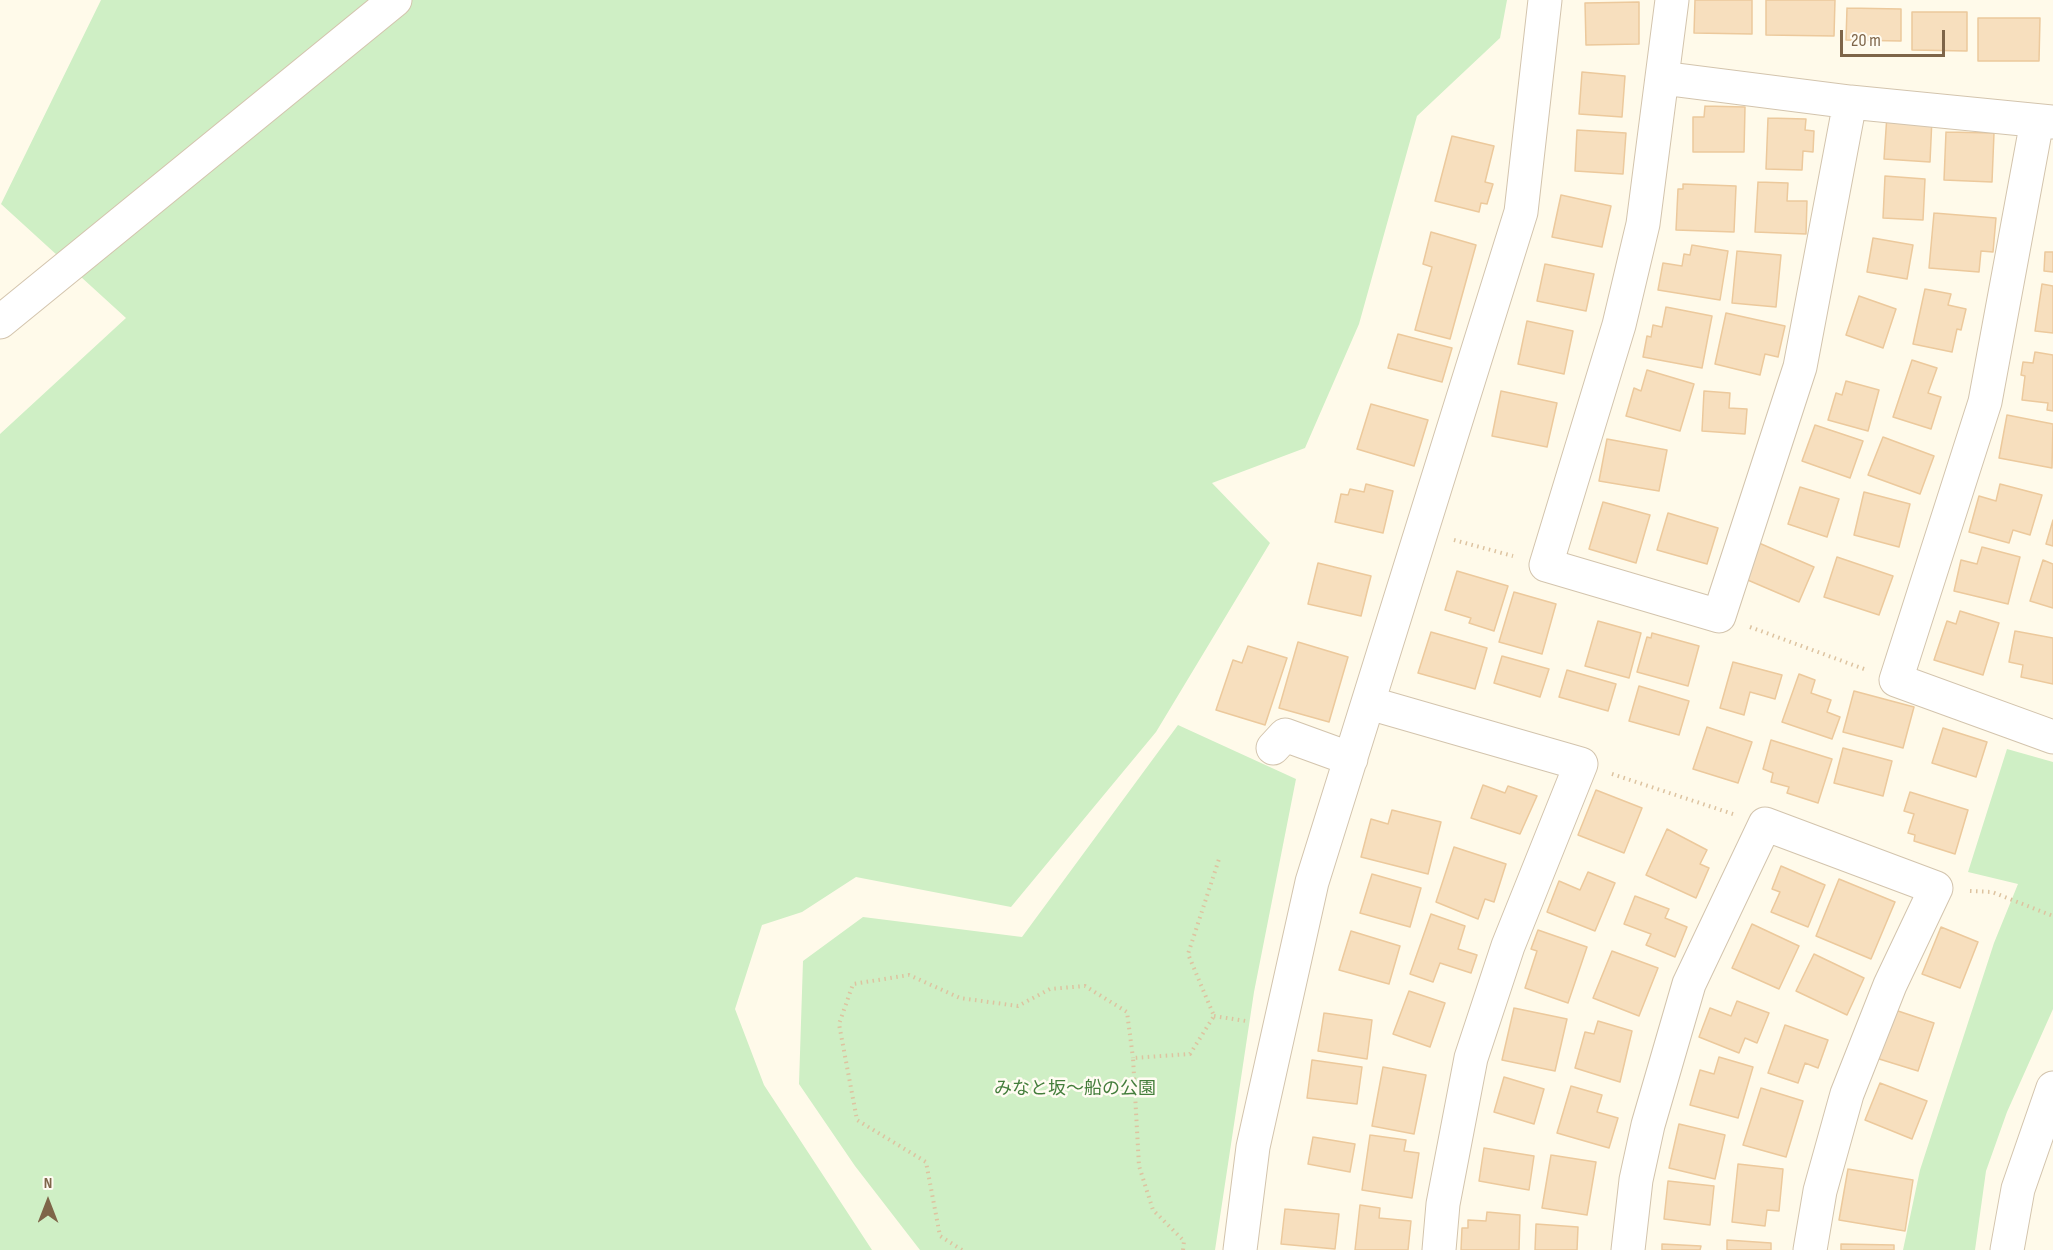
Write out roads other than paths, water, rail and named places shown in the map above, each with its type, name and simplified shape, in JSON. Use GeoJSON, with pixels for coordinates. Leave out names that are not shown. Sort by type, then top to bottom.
{"type":"FeatureCollection","features":[{"type":"Feature","properties":{"kind":"street"},"geometry":{"type":"LineString","coordinates":[[0,322],[394,0]]}},
{"type":"Feature","properties":{"kind":"street"},"geometry":{"type":"LineString","coordinates":[[1240,1250],[1253,1147],[1312,882],[1521,212],[1545,0]]}},
{"type":"Feature","properties":{"kind":"street"},"geometry":{"type":"LineString","coordinates":[[1672,0],[1643,224],[1618,325],[1546,565],[1719,616],[1800,366],[1850,102]]}},
{"type":"Feature","properties":{"kind":"street"},"geometry":{"type":"LineString","coordinates":[[1662,78],[1850,102],[2045,121],[1985,402],[1896,680],[2053,737]]}},
{"type":"Feature","properties":{"kind":"street"},"geometry":{"type":"LineString","coordinates":[[1369,703],[1581,764],[1508,946],[1471,1058],[1443,1204],[1439,1250]]}},
{"type":"Feature","properties":{"kind":"street"},"geometry":{"type":"LineString","coordinates":[[1273,748],[1285,735],[1351,759]]}},
{"type":"Feature","properties":{"kind":"street"},"geometry":{"type":"LineString","coordinates":[[1628,1250],[1636,1180],[1648,1125],[1689,984],[1765,824],[1936,888],[1890,985],[1847,1094],[1820,1191],[1810,1250]]}},
{"type":"Feature","properties":{"kind":"street"},"geometry":{"type":"LineString","coordinates":[[2007,1250],[2018,1189],[2053,1088]]}},
{"type":"Feature","properties":{"kind":"park label","name":"みなと坂〜船の公園"},"geometry":{"type":"Point","coordinates":[1075,1089]}}]}
